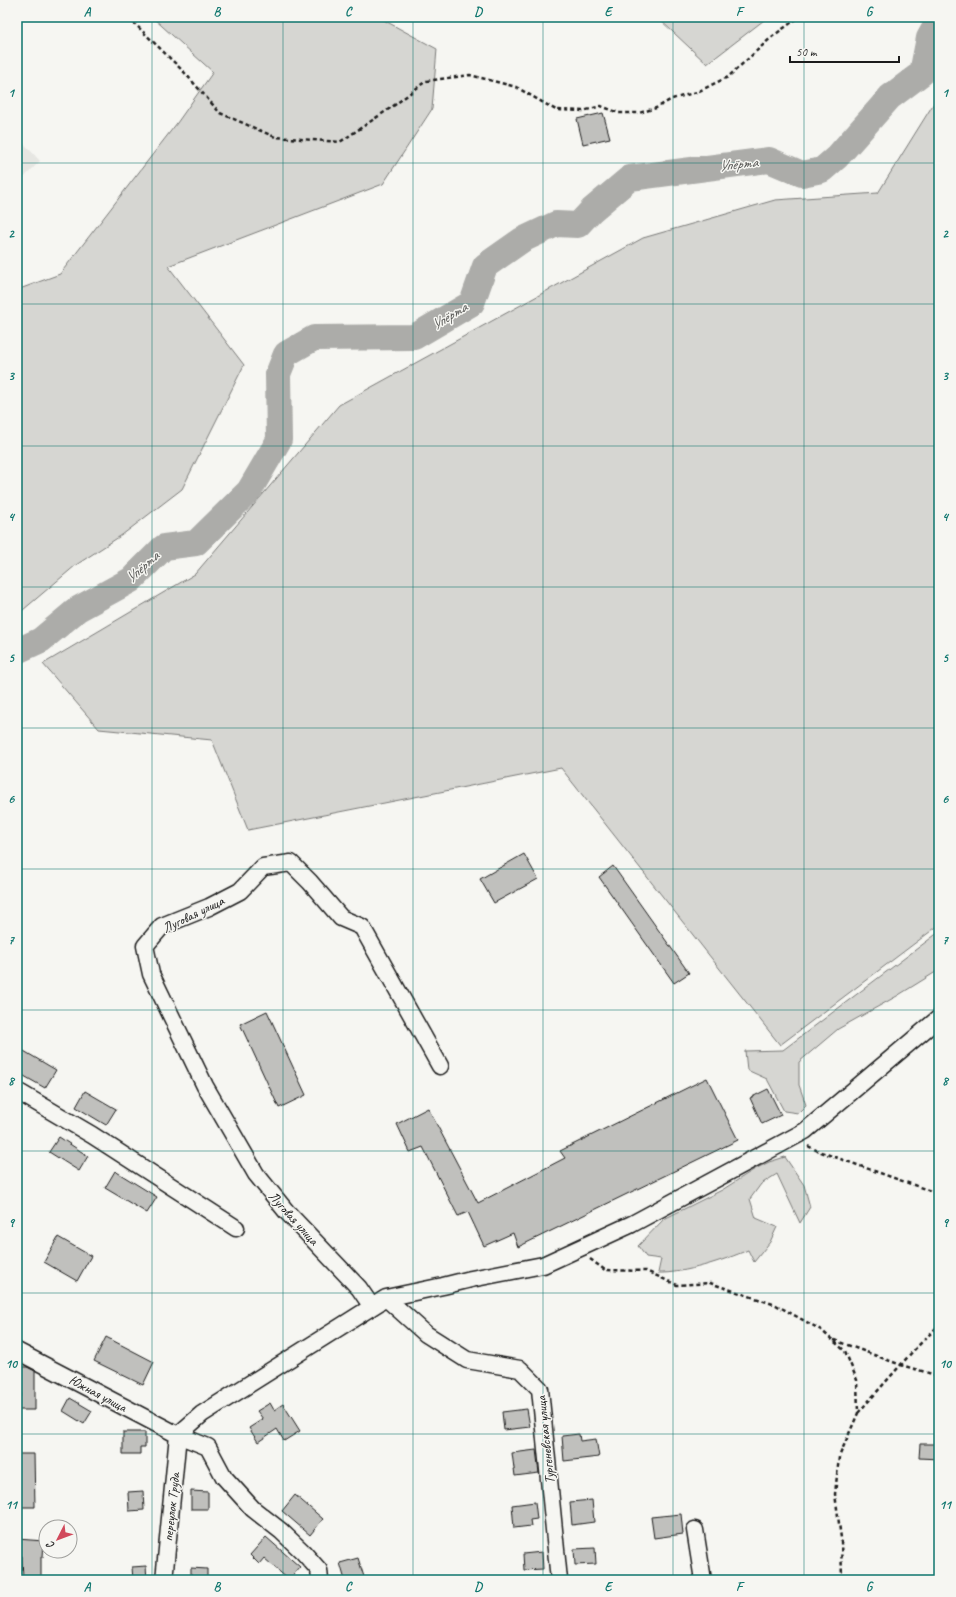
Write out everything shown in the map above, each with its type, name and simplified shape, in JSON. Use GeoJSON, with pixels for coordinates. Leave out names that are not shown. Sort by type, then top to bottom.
{"type":"FeatureCollection","features":[{"type":"Feature","properties":{"kind":"street","name":"Луговая улица"},"geometry":{"type":"LineString","coordinates":[[372,1307],[359,1288],[286,1211],[256,1174],[205,1086],[151,974],[145,946],[162,926],[209,907],[240,891],[263,867],[291,863],[310,882],[341,918],[362,927],[440,1066]]}},
{"type":"Feature","properties":{"kind":"street"},"geometry":{"type":"LineString","coordinates":[[178,1435],[202,1414],[386,1298],[542,1265],[632,1224],[805,1131],[939,1018]]}},
{"type":"Feature","properties":{"kind":"street"},"geometry":{"type":"LineString","coordinates":[[17,1091],[92,1135],[236,1228]]}},
{"type":"Feature","properties":{"kind":"street","name":"Тургеневская улица"},"geometry":{"type":"LineString","coordinates":[[386,1298],[426,1334],[467,1360],[520,1369],[540,1389],[559,1580]]}},
{"type":"Feature","properties":{"kind":"street","name":"Южная улица"},"geometry":{"type":"LineString","coordinates":[[17,1350],[178,1435],[208,1447],[224,1477],[253,1509],[281,1531],[303,1552],[319,1570],[320,1580]]}},
{"type":"Feature","properties":{"kind":"street","name":"переулок Труда"},"geometry":{"type":"LineString","coordinates":[[164,1580],[178,1435]]}},
{"type":"Feature","properties":{"kind":"street"},"geometry":{"type":"LineString","coordinates":[[696,1530],[703,1580]]}},
{"type":"Feature","properties":{"kind":"path"},"geometry":{"type":"LineString","coordinates":[[128,17],[184,72],[220,113],[275,137],[340,142],[392,108],[426,81],[470,75],[516,87],[556,110],[584,111],[601,106],[619,113],[638,113],[656,108],[672,99],[697,92],[728,77],[774,36],[799,17]]}},
{"type":"Feature","properties":{"kind":"path"},"geometry":{"type":"LineString","coordinates":[[792,1138],[818,1151],[939,1194]]}},
{"type":"Feature","properties":{"kind":"path"},"geometry":{"type":"LineString","coordinates":[[577,1249],[605,1270],[646,1271],[677,1284],[710,1283],[776,1305],[821,1330],[845,1351],[857,1380],[858,1413]]}},
{"type":"Feature","properties":{"kind":"path"},"geometry":{"type":"LineString","coordinates":[[842,1580],[841,1538],[835,1494],[839,1457],[858,1413],[939,1325]]}},
{"type":"Feature","properties":{"kind":"path"},"geometry":{"type":"LineString","coordinates":[[831,1339],[901,1365],[939,1376]]}},
{"type":"Feature","properties":{"kind":"shaded area"},"geometry":{"type":"Polygon","coordinates":[[[152,17],[378,17],[437,49],[432,109],[383,184],[168,266],[244,365],[182,489],[122,535],[76,565],[23,610],[17,611],[17,290],[60,274],[177,123],[213,72],[152,17]]]}},
{"type":"Feature","properties":{"kind":"shaded area"},"geometry":{"type":"Polygon","coordinates":[[[657,17],[768,17],[707,64],[657,17]]]}},
{"type":"Feature","properties":{"kind":"shaded area"},"geometry":{"type":"Polygon","coordinates":[[[939,95],[939,925],[780,1045],[561,768],[248,830],[212,740],[99,729],[43,664],[195,574],[339,405],[643,238],[775,200],[878,193],[939,95]]]}},
{"type":"Feature","properties":{"kind":"shaded area"},"geometry":{"type":"Polygon","coordinates":[[[17,136],[40,161],[17,185],[17,136]]]}},
{"type":"Feature","properties":{"kind":"shaded area"},"geometry":{"type":"Polygon","coordinates":[[[939,932],[939,970],[897,996],[838,1029],[799,1062],[799,1085],[806,1105],[798,1113],[784,1111],[767,1079],[747,1070],[745,1051],[783,1050],[939,932]]]}},
{"type":"Feature","properties":{"kind":"shaded area"},"geometry":{"type":"Polygon","coordinates":[[[785,1157],[804,1185],[810,1207],[800,1223],[777,1174],[761,1184],[750,1199],[756,1218],[777,1227],[770,1242],[754,1262],[748,1250],[716,1262],[691,1269],[668,1273],[658,1273],[661,1259],[646,1257],[638,1246],[664,1219],[722,1190],[755,1169],[769,1162],[785,1157]]]}},
{"type":"Feature","properties":{"kind":"building"},"geometry":{"type":"Polygon","coordinates":[[[603,113],[610,138],[583,144],[577,119],[603,113]]]}},
{"type":"Feature","properties":{"kind":"building"},"geometry":{"type":"Polygon","coordinates":[[[524,854],[538,879],[494,903],[480,879],[524,854]]]}},
{"type":"Feature","properties":{"kind":"building"},"geometry":{"type":"Polygon","coordinates":[[[613,866],[689,973],[674,983],[599,877],[613,866]]]}},
{"type":"Feature","properties":{"kind":"building"},"geometry":{"type":"Polygon","coordinates":[[[267,1011],[306,1095],[279,1108],[240,1024],[267,1011]]]}},
{"type":"Feature","properties":{"kind":"building"},"geometry":{"type":"Polygon","coordinates":[[[17,1047],[56,1070],[45,1088],[17,1072],[17,1047]]]}},
{"type":"Feature","properties":{"kind":"building"},"geometry":{"type":"Polygon","coordinates":[[[707,1078],[738,1140],[518,1247],[513,1233],[484,1246],[468,1212],[458,1216],[423,1147],[410,1152],[397,1124],[428,1108],[478,1203],[565,1158],[560,1151],[707,1078]]]}},
{"type":"Feature","properties":{"kind":"building"},"geometry":{"type":"Polygon","coordinates":[[[768,1089],[781,1115],[762,1124],[750,1098],[768,1089]]]}},
{"type":"Feature","properties":{"kind":"building"},"geometry":{"type":"Polygon","coordinates":[[[85,1091],[116,1109],[106,1125],[76,1107],[85,1091]]]}},
{"type":"Feature","properties":{"kind":"building"},"geometry":{"type":"Polygon","coordinates":[[[59,1137],[88,1156],[79,1171],[49,1152],[59,1137]]]}},
{"type":"Feature","properties":{"kind":"building"},"geometry":{"type":"Polygon","coordinates":[[[115,1171],[157,1197],[147,1213],[105,1188],[115,1171]]]}},
{"type":"Feature","properties":{"kind":"building"},"geometry":{"type":"Polygon","coordinates":[[[58,1237],[91,1256],[77,1281],[44,1262],[58,1237]]]}},
{"type":"Feature","properties":{"kind":"building"},"geometry":{"type":"Polygon","coordinates":[[[106,1337],[154,1362],[143,1385],[94,1361],[106,1337]]]}},
{"type":"Feature","properties":{"kind":"building"},"geometry":{"type":"Polygon","coordinates":[[[21,1367],[27,1367],[35,1371],[35,1410],[17,1410],[17,1397],[21,1397],[21,1367]]]}},
{"type":"Feature","properties":{"kind":"building"},"geometry":{"type":"Polygon","coordinates":[[[70,1398],[92,1411],[84,1424],[63,1411],[70,1398]]]}},
{"type":"Feature","properties":{"kind":"building"},"geometry":{"type":"Polygon","coordinates":[[[270,1403],[274,1410],[283,1404],[300,1431],[284,1441],[277,1429],[258,1442],[249,1428],[263,1419],[257,1411],[270,1403]]]}},
{"type":"Feature","properties":{"kind":"building"},"geometry":{"type":"Polygon","coordinates":[[[527,1409],[530,1427],[504,1430],[502,1412],[527,1409]]]}},
{"type":"Feature","properties":{"kind":"building"},"geometry":{"type":"Polygon","coordinates":[[[123,1432],[145,1432],[145,1447],[140,1447],[140,1454],[123,1454],[123,1432]]]}},
{"type":"Feature","properties":{"kind":"building"},"geometry":{"type":"Polygon","coordinates":[[[579,1434],[580,1441],[596,1439],[599,1457],[564,1461],[562,1436],[579,1434]]]}},
{"type":"Feature","properties":{"kind":"building"},"geometry":{"type":"Polygon","coordinates":[[[920,1444],[939,1444],[939,1459],[919,1458],[920,1444]]]}},
{"type":"Feature","properties":{"kind":"building"},"geometry":{"type":"Polygon","coordinates":[[[536,1450],[539,1473],[515,1476],[512,1453],[536,1450]]]}},
{"type":"Feature","properties":{"kind":"building"},"geometry":{"type":"Polygon","coordinates":[[[17,1454],[34,1454],[35,1507],[17,1507],[17,1454]]]}},
{"type":"Feature","properties":{"kind":"building"},"geometry":{"type":"Polygon","coordinates":[[[143,1491],[144,1510],[129,1511],[128,1492],[143,1491]]]}},
{"type":"Feature","properties":{"kind":"building"},"geometry":{"type":"Polygon","coordinates":[[[191,1491],[208,1492],[208,1509],[191,1509],[191,1491]]]}},
{"type":"Feature","properties":{"kind":"building"},"geometry":{"type":"Polygon","coordinates":[[[295,1495],[323,1519],[310,1535],[282,1511],[295,1495]]]}},
{"type":"Feature","properties":{"kind":"building"},"geometry":{"type":"Polygon","coordinates":[[[592,1500],[594,1522],[572,1525],[570,1502],[592,1500]]]}},
{"type":"Feature","properties":{"kind":"building"},"geometry":{"type":"Polygon","coordinates":[[[535,1502],[537,1519],[530,1520],[531,1526],[514,1528],[512,1505],[535,1502]]]}},
{"type":"Feature","properties":{"kind":"building"},"geometry":{"type":"Polygon","coordinates":[[[681,1514],[683,1534],[654,1538],[651,1517],[681,1514]]]}},
{"type":"Feature","properties":{"kind":"building"},"geometry":{"type":"Polygon","coordinates":[[[266,1537],[300,1567],[289,1580],[264,1558],[259,1564],[250,1555],[266,1537]]]}},
{"type":"Feature","properties":{"kind":"building"},"geometry":{"type":"Polygon","coordinates":[[[17,1539],[38,1541],[38,1559],[41,1559],[41,1580],[23,1580],[22,1556],[17,1556],[17,1539]]]}},
{"type":"Feature","properties":{"kind":"building"},"geometry":{"type":"Polygon","coordinates":[[[595,1548],[596,1564],[575,1565],[574,1549],[595,1548]]]}},
{"type":"Feature","properties":{"kind":"building"},"geometry":{"type":"Polygon","coordinates":[[[542,1552],[543,1569],[524,1570],[523,1554],[542,1552]]]}},
{"type":"Feature","properties":{"kind":"building"},"geometry":{"type":"Polygon","coordinates":[[[358,1558],[365,1580],[345,1580],[340,1563],[358,1558]]]}},
{"type":"Feature","properties":{"kind":"building"},"geometry":{"type":"Polygon","coordinates":[[[146,1566],[147,1580],[133,1580],[132,1567],[146,1566]]]}},
{"type":"Feature","properties":{"kind":"building"},"geometry":{"type":"Polygon","coordinates":[[[191,1568],[207,1569],[207,1580],[191,1580],[191,1568]]]}},
{"type":"Feature","properties":{"kind":"waterway","name":"Упёрта"},"geometry":{"type":"LineString","coordinates":[[17,651],[41,640],[78,609],[131,580],[164,547],[196,543],[249,491],[279,440],[278,374],[286,354],[314,338],[414,337],[472,303],[485,266],[522,240],[556,224],[578,225],[592,210],[630,178],[769,160],[802,174],[822,170],[837,157],[890,97],[922,73],[929,38],[939,20]]}}]}
